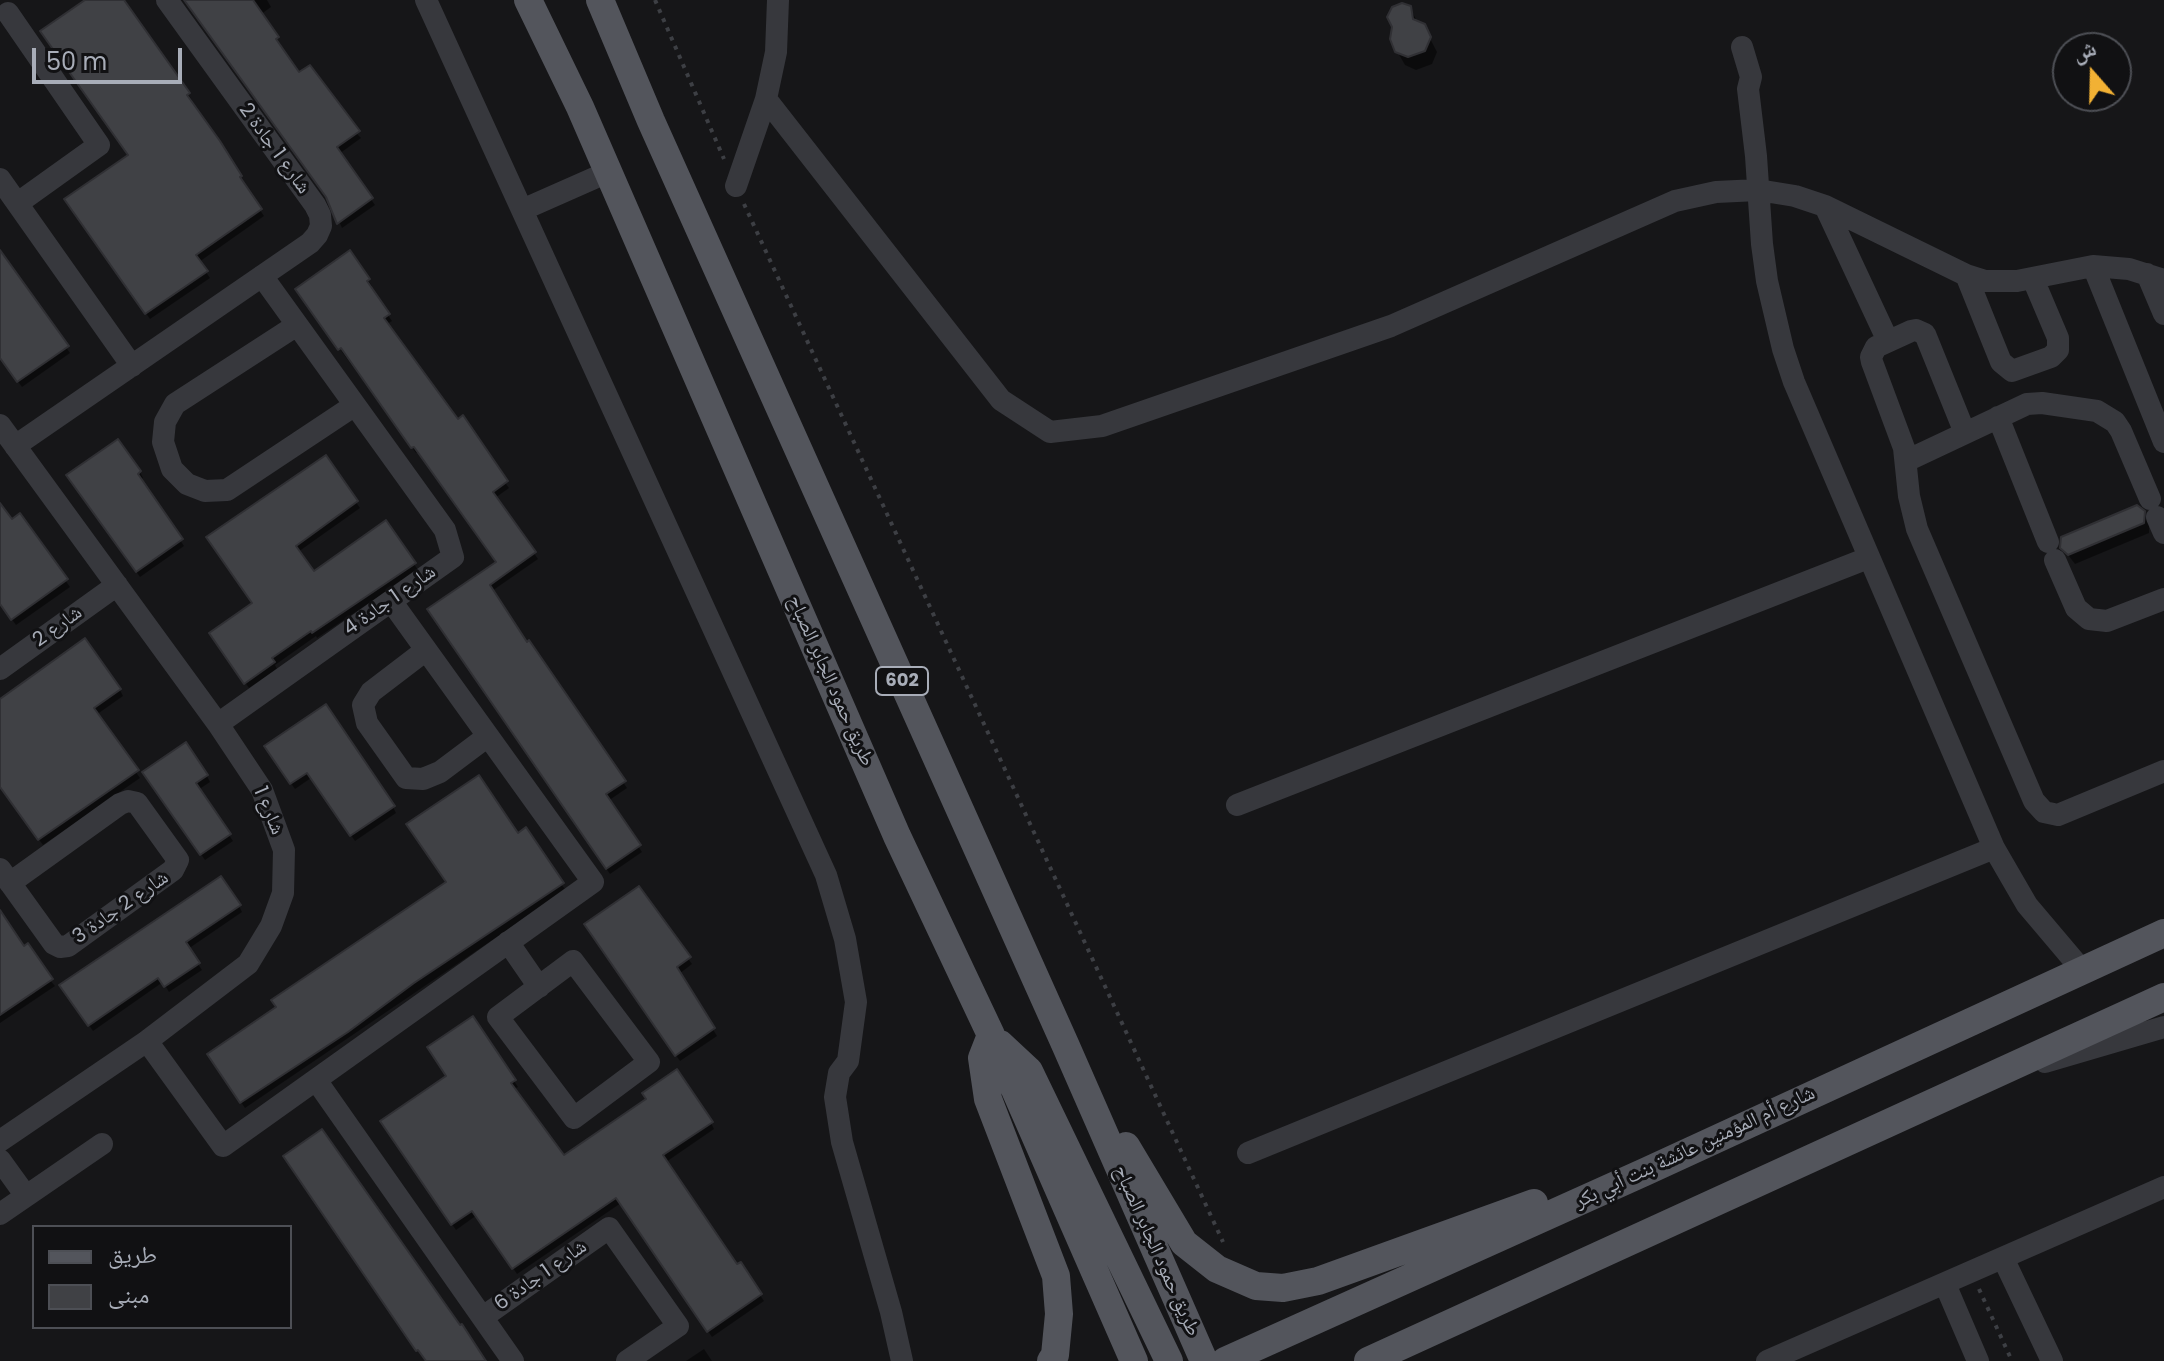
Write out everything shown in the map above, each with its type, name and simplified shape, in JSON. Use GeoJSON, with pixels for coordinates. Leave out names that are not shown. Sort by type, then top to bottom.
{"type":"FeatureCollection","features":[{"type":"Feature","properties":{"kind":"main road","name":"طريق حمود الجابر الصباح"},"geometry":{"type":"LineString","coordinates":[[528,0],[608,172],[897,836],[991,1035],[1134,1361]]}},
{"type":"Feature","properties":{"kind":"main road","name":"طريق حمود الجابر الصباح"},"geometry":{"type":"LineString","coordinates":[[600,0],[657,136],[1204,1361]]}},
{"type":"Feature","properties":{"kind":"main road","name":"شارع أم المؤمنين عائشة بنت أبي بكر"},"geometry":{"type":"LineString","coordinates":[[1225,1361],[2164,933]]}},
{"type":"Feature","properties":{"kind":"main road"},"geometry":{"type":"LineString","coordinates":[[1368,1361],[2164,997]]}},
{"type":"Feature","properties":{"kind":"main road"},"geometry":{"type":"LineString","coordinates":[[1051,1361],[1055,1355],[1059,1314],[1056,1276],[988,1099],[982,1058],[991,1035],[1029,1071],[1169,1361]]}},
{"type":"Feature","properties":{"kind":"main road"},"geometry":{"type":"LineString","coordinates":[[1065,1044],[1184,1243],[1217,1269],[1256,1286],[1283,1288],[1318,1281],[1556,1195],[1647,1171]]}},
{"type":"Feature","properties":{"kind":"main road"},"geometry":{"type":"LineString","coordinates":[[1403,1361],[1441,1329]]}},
{"type":"Feature","properties":{"kind":"street","name":"شارع 1 جادة 2"},"geometry":{"type":"LineString","coordinates":[[15,446],[262,276],[317,235],[321,226],[320,215],[167,0]]}},
{"type":"Feature","properties":{"kind":"street"},"geometry":{"type":"LineString","coordinates":[[426,0],[826,875],[845,939],[856,1002],[848,1061],[839,1073],[835,1097],[842,1142],[902,1361]]}},
{"type":"Feature","properties":{"kind":"street"},"geometry":{"type":"LineString","coordinates":[[736,186],[766,99],[776,52],[778,0]]}},
{"type":"Feature","properties":{"kind":"street"},"geometry":{"type":"LineString","coordinates":[[11,10],[99,145],[18,203]]}},
{"type":"Feature","properties":{"kind":"street"},"geometry":{"type":"LineString","coordinates":[[1735,50],[1739,80],[1748,89],[1767,281],[1783,349],[1799,393],[1994,848],[2027,905],[2082,970]]}},
{"type":"Feature","properties":{"kind":"street"},"geometry":{"type":"LineString","coordinates":[[766,99],[1001,400],[1050,432],[1102,426],[1391,326],[1675,201],[1716,192],[1758,190],[1795,196],[1825,206],[1966,275],[1985,281],[2001,283],[2033,279],[2093,266],[2129,269],[2156,277],[2164,314]]}},
{"type":"Feature","properties":{"kind":"street"},"geometry":{"type":"LineString","coordinates":[[522,210],[608,172]]}},
{"type":"Feature","properties":{"kind":"street"},"geometry":{"type":"LineString","coordinates":[[0,179],[132,366]]}},
{"type":"Feature","properties":{"kind":"street"},"geometry":{"type":"LineString","coordinates":[[1825,206],[1888,341]]}},
{"type":"Feature","properties":{"kind":"street"},"geometry":{"type":"LineString","coordinates":[[2093,266],[2164,442]]}},
{"type":"Feature","properties":{"kind":"street"},"geometry":{"type":"LineString","coordinates":[[1966,275],[2001,362],[2012,371],[2051,357],[2059,344],[2033,279]]}},
{"type":"Feature","properties":{"kind":"street","name":"شارع 1 جادة 4"},"geometry":{"type":"LineString","coordinates":[[218,724],[453,557],[445,530],[262,276]]}},
{"type":"Feature","properties":{"kind":"street"},"geometry":{"type":"LineString","coordinates":[[297,325],[175,404],[165,422],[163,442],[172,469],[187,484],[205,491],[227,490],[355,405]]}},
{"type":"Feature","properties":{"kind":"street"},"geometry":{"type":"LineString","coordinates":[[1965,433],[1925,334],[1916,330],[1888,341],[1873,351],[1872,362],[1900,436],[1917,529],[2038,808],[2058,815],[2164,771]]}},
{"type":"Feature","properties":{"kind":"street"},"geometry":{"type":"LineString","coordinates":[[1906,461],[2034,403],[2097,411],[2107,415],[2121,431],[2157,517]]}},
{"type":"Feature","properties":{"kind":"street"},"geometry":{"type":"LineString","coordinates":[[1998,417],[2076,608],[2089,619],[2107,621],[2164,599]]}},
{"type":"Feature","properties":{"kind":"street","name":"شارع 1"},"geometry":{"type":"LineString","coordinates":[[0,425],[218,724],[262,790],[284,850],[283,893],[271,926],[248,964],[147,1041],[0,1141]]}},
{"type":"Feature","properties":{"kind":"street"},"geometry":{"type":"LineString","coordinates":[[1237,805],[1868,558]]}},
{"type":"Feature","properties":{"kind":"street","name":"شارع 2"},"geometry":{"type":"LineString","coordinates":[[0,669],[117,585]]}},
{"type":"Feature","properties":{"kind":"street"},"geometry":{"type":"LineString","coordinates":[[147,1041],[223,1146],[593,882],[391,601]]}},
{"type":"Feature","properties":{"kind":"street"},"geometry":{"type":"LineString","coordinates":[[426,650],[371,692],[363,705],[367,723],[406,778],[423,779],[440,772],[488,736]]}},
{"type":"Feature","properties":{"kind":"street","name":"شارع 2 جادة 3"},"geometry":{"type":"LineString","coordinates":[[128,801],[137,803],[178,860],[173,870],[68,946],[60,947],[54,944],[5,876],[128,801]]}},
{"type":"Feature","properties":{"kind":"street"},"geometry":{"type":"LineString","coordinates":[[1248,1153],[1994,848]]}},
{"type":"Feature","properties":{"kind":"street"},"geometry":{"type":"LineString","coordinates":[[508,942],[539,987]]}},
{"type":"Feature","properties":{"kind":"street"},"geometry":{"type":"LineString","coordinates":[[573,961],[649,1062],[574,1118],[498,1017],[539,987],[573,961]]}},
{"type":"Feature","properties":{"kind":"street"},"geometry":{"type":"LineString","coordinates":[[1986,1078],[2164,1027]]}},
{"type":"Feature","properties":{"kind":"street","name":"شارع 1 جادة 6"},"geometry":{"type":"LineString","coordinates":[[316,1080],[513,1361]]}},
{"type":"Feature","properties":{"kind":"street"},"geometry":{"type":"LineString","coordinates":[[0,1214],[102,1144]]}},
{"type":"Feature","properties":{"kind":"street"},"geometry":{"type":"LineString","coordinates":[[0,1160],[26,1196]]}},
{"type":"Feature","properties":{"kind":"street"},"geometry":{"type":"LineString","coordinates":[[1767,1361],[2164,1187]]}},
{"type":"Feature","properties":{"kind":"street","name":"شارع 1 جادة 6"},"geometry":{"type":"LineString","coordinates":[[483,1317],[609,1228],[678,1326],[627,1361]]}},
{"type":"Feature","properties":{"kind":"street"},"geometry":{"type":"LineString","coordinates":[[2003,1258],[2052,1361]]}},
{"type":"Feature","properties":{"kind":"street"},"geometry":{"type":"LineString","coordinates":[[1945,1284],[1978,1361]]}},
{"type":"Feature","properties":{"kind":"path"},"geometry":{"type":"LineString","coordinates":[[655,0],[736,186],[1241,1281]]}},
{"type":"Feature","properties":{"kind":"path"},"geometry":{"type":"LineString","coordinates":[[1971,1273],[2012,1361]]}},
{"type":"Feature","properties":{"kind":"building"},"geometry":{"type":"Polygon","coordinates":[[[85,0],[124,0],[190,93],[187,95],[262,209],[196,255],[208,271],[145,314],[64,199],[128,155],[40,31],[85,0]]]}},
{"type":"Feature","properties":{"kind":"building"},"geometry":{"type":"Polygon","coordinates":[[[184,0],[253,0],[299,72],[310,65],[360,131],[337,147],[373,198],[337,224],[326,197],[184,0]]]}},
{"type":"Feature","properties":{"kind":"building"},"geometry":{"type":"Polygon","coordinates":[[[1402,3],[1411,6],[1413,19],[1425,24],[1431,37],[1425,51],[1408,57],[1395,52],[1390,39],[1392,27],[1387,17],[1392,7],[1402,3]]]}},
{"type":"Feature","properties":{"kind":"building"},"geometry":{"type":"Polygon","coordinates":[[[0,250],[69,346],[17,382],[0,358],[0,250]]]}},
{"type":"Feature","properties":{"kind":"building"},"geometry":{"type":"Polygon","coordinates":[[[350,250],[390,314],[384,318],[458,419],[463,415],[508,481],[493,492],[536,552],[490,585],[626,781],[606,794],[641,845],[606,869],[427,609],[496,562],[295,289],[350,250]]]}},
{"type":"Feature","properties":{"kind":"building"},"geometry":{"type":"Polygon","coordinates":[[[118,439],[183,539],[136,572],[66,475],[118,439]]]}},
{"type":"Feature","properties":{"kind":"building"},"geometry":{"type":"Polygon","coordinates":[[[326,455],[358,501],[296,546],[314,571],[386,520],[416,563],[272,658],[275,662],[244,684],[209,633],[252,603],[206,537],[326,455]]]}},
{"type":"Feature","properties":{"kind":"building"},"geometry":{"type":"Polygon","coordinates":[[[0,503],[12,519],[20,513],[68,579],[11,620],[0,604],[0,503]]]}},
{"type":"Feature","properties":{"kind":"building"},"geometry":{"type":"Polygon","coordinates":[[[2137,505],[2145,511],[2144,523],[2068,555],[2060,548],[2061,537],[2137,505]]]}},
{"type":"Feature","properties":{"kind":"building"},"geometry":{"type":"Polygon","coordinates":[[[85,638],[121,689],[94,708],[139,770],[38,840],[0,787],[0,699],[85,638]]]}},
{"type":"Feature","properties":{"kind":"building"},"geometry":{"type":"Polygon","coordinates":[[[326,704],[395,806],[350,836],[307,773],[290,784],[264,746],[326,704]]]}},
{"type":"Feature","properties":{"kind":"building"},"geometry":{"type":"Polygon","coordinates":[[[186,742],[208,775],[196,783],[231,834],[200,855],[142,772],[186,742]]]}},
{"type":"Feature","properties":{"kind":"building"},"geometry":{"type":"Polygon","coordinates":[[[479,775],[518,833],[526,827],[564,883],[240,1103],[207,1054],[276,1007],[271,1000],[446,882],[406,824],[479,775]]]}},
{"type":"Feature","properties":{"kind":"building"},"geometry":{"type":"Polygon","coordinates":[[[221,876],[241,905],[186,942],[200,963],[164,987],[158,978],[88,1026],[59,985],[221,876]]]}},
{"type":"Feature","properties":{"kind":"building"},"geometry":{"type":"Polygon","coordinates":[[[639,886],[691,957],[677,967],[715,1028],[675,1056],[584,924],[639,886]]]}},
{"type":"Feature","properties":{"kind":"building"},"geometry":{"type":"Polygon","coordinates":[[[0,910],[24,946],[28,943],[53,979],[0,1015],[0,910]]]}},
{"type":"Feature","properties":{"kind":"building"},"geometry":{"type":"Polygon","coordinates":[[[473,1016],[516,1080],[511,1083],[564,1155],[646,1099],[642,1093],[677,1069],[713,1122],[663,1155],[737,1264],[741,1262],[762,1294],[707,1332],[616,1198],[512,1269],[472,1211],[451,1225],[380,1121],[446,1076],[427,1047],[473,1016]]]}},
{"type":"Feature","properties":{"kind":"building"},"geometry":{"type":"Polygon","coordinates":[[[322,1129],[486,1361],[426,1361],[416,1351],[283,1156],[322,1129]]]}}]}
